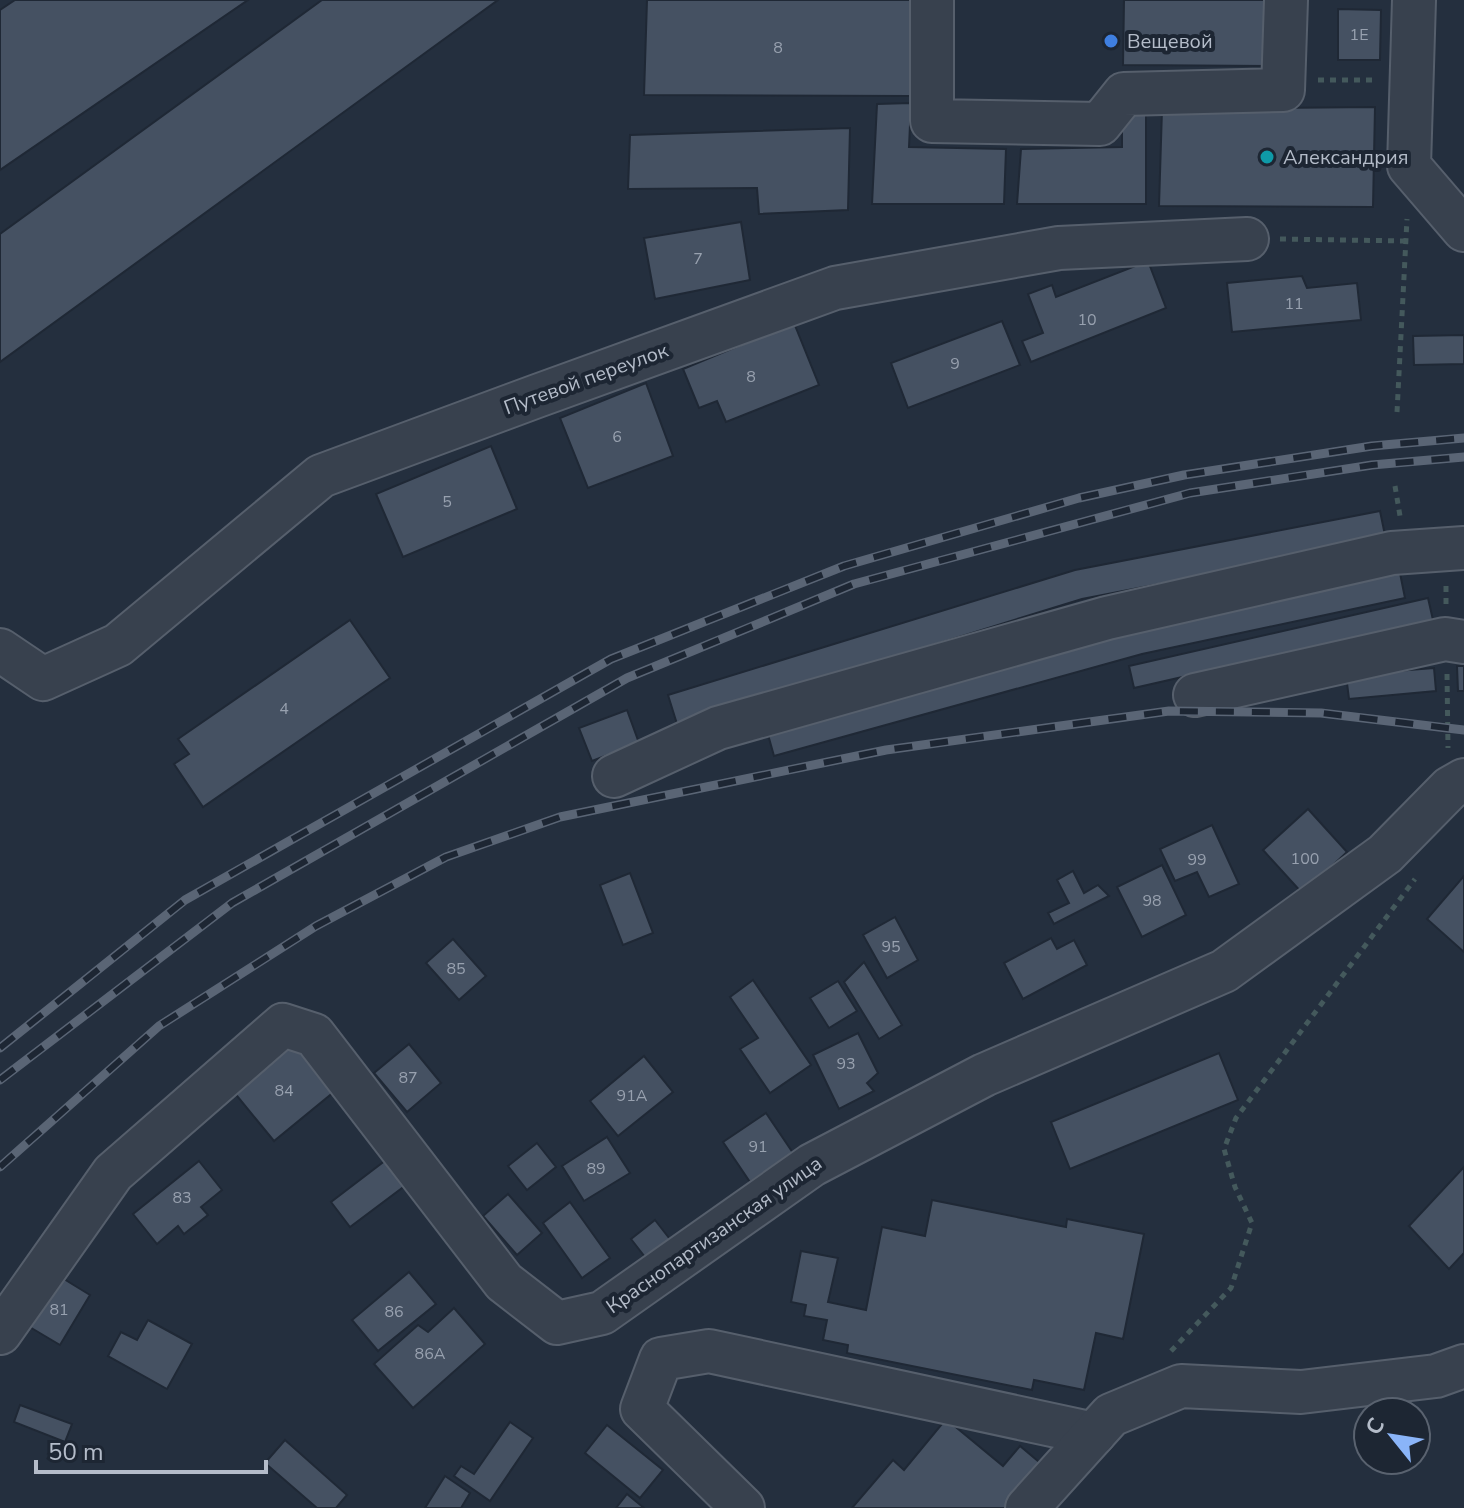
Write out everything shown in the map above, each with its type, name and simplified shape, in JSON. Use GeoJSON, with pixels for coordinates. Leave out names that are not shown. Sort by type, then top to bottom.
{"type":"FeatureCollection","features":[{"type":"Feature","properties":{"kind":"street"},"geometry":{"type":"LineString","coordinates":[[932,0],[932,121],[1100,124],[1124,94],[1283,90],[1286,0]]}},
{"type":"Feature","properties":{"kind":"street"},"geometry":{"type":"LineString","coordinates":[[1414,0],[1409,166],[1464,230]]}},
{"type":"Feature","properties":{"kind":"street","name":"Путевой переулок"},"geometry":{"type":"LineString","coordinates":[[0,650],[43,679],[118,645],[321,476],[835,288],[1059,248],[1247,239]]}},
{"type":"Feature","properties":{"kind":"street"},"geometry":{"type":"LineString","coordinates":[[614,776],[718,728],[1107,618],[1392,553],[1455,549]]}},
{"type":"Feature","properties":{"kind":"street"},"geometry":{"type":"LineString","coordinates":[[1195,695],[1455,641]]}},
{"type":"Feature","properties":{"kind":"street","name":"Краснопартизанская улица"},"geometry":{"type":"LineString","coordinates":[[0,1333],[113,1173],[283,1025],[314,1035],[504,1282],[557,1323],[602,1313],[812,1165],[984,1075],[1224,971],[1385,854],[1457,784]]}},
{"type":"Feature","properties":{"kind":"street"},"geometry":{"type":"LineString","coordinates":[[743,1508],[642,1409],[661,1359],[709,1351],[1094,1434]]}},
{"type":"Feature","properties":{"kind":"street"},"geometry":{"type":"LineString","coordinates":[[1027,1508],[1111,1415],[1181,1386],[1301,1392],[1436,1376],[1464,1366]]}},
{"type":"Feature","properties":{"kind":"path"},"geometry":{"type":"LineString","coordinates":[[1283,90],[1310,80],[1412,80]]}},
{"type":"Feature","properties":{"kind":"path"},"geometry":{"type":"LineString","coordinates":[[1397,412],[1409,166]]}},
{"type":"Feature","properties":{"kind":"path"},"geometry":{"type":"LineString","coordinates":[[1247,239],[1406,241]]}},
{"type":"Feature","properties":{"kind":"path"},"geometry":{"type":"LineString","coordinates":[[1455,549],[1457,784]]}},
{"type":"Feature","properties":{"kind":"path"},"geometry":{"type":"LineString","coordinates":[[1166,1357],[1231,1288],[1252,1223],[1235,1187],[1224,1149],[1236,1118],[1425,866]]}},
{"type":"Feature","properties":{"kind":"building"},"geometry":{"type":"Polygon","coordinates":[[[15,0],[248,0],[0,170],[0,10],[15,0]]]}},
{"type":"Feature","properties":{"kind":"building"},"geometry":{"type":"Polygon","coordinates":[[[322,0],[498,0],[0,362],[0,234],[322,0]]]}},
{"type":"Feature","properties":{"kind":"building"},"geometry":{"type":"Polygon","coordinates":[[[647,0],[911,0],[910,96],[644,95],[647,0]]]}},
{"type":"Feature","properties":{"kind":"building"},"geometry":{"type":"Polygon","coordinates":[[[1124,0],[1269,0],[1268,66],[1123,65],[1124,0]]]}},
{"type":"Feature","properties":{"kind":"building"},"geometry":{"type":"Polygon","coordinates":[[[1338,9],[1381,10],[1380,60],[1338,60],[1338,9]]]}},
{"type":"Feature","properties":{"kind":"building"},"geometry":{"type":"Polygon","coordinates":[[[911,103],[909,147],[1006,149],[1004,204],[872,204],[877,104],[911,103]]]}},
{"type":"Feature","properties":{"kind":"building","name":"Александрия"},"geometry":{"type":"Polygon","coordinates":[[[1375,107],[1373,207],[1159,206],[1162,109],[1375,107]]]}},
{"type":"Feature","properties":{"kind":"building"},"geometry":{"type":"Polygon","coordinates":[[[1122,112],[1146,112],[1146,204],[1017,204],[1021,149],[1122,147],[1122,112]]]}},
{"type":"Feature","properties":{"kind":"building"},"geometry":{"type":"Polygon","coordinates":[[[850,128],[848,210],[759,214],[757,188],[628,189],[630,135],[850,128]]]}},
{"type":"Feature","properties":{"kind":"building"},"geometry":{"type":"Polygon","coordinates":[[[741,222],[750,280],[655,299],[644,238],[741,222]]]}},
{"type":"Feature","properties":{"kind":"building"},"geometry":{"type":"Polygon","coordinates":[[[1148,261],[1166,308],[1031,362],[1022,341],[1043,333],[1028,294],[1052,285],[1056,297],[1148,261]]]}},
{"type":"Feature","properties":{"kind":"building"},"geometry":{"type":"Polygon","coordinates":[[[1302,276],[1307,288],[1357,283],[1361,320],[1232,332],[1227,283],[1302,276]]]}},
{"type":"Feature","properties":{"kind":"building"},"geometry":{"type":"Polygon","coordinates":[[[1002,321],[1020,365],[908,408],[891,363],[1002,321]]]}},
{"type":"Feature","properties":{"kind":"building"},"geometry":{"type":"Polygon","coordinates":[[[794,323],[819,385],[726,422],[717,401],[699,408],[683,369],[794,323]]]}},
{"type":"Feature","properties":{"kind":"building"},"geometry":{"type":"Polygon","coordinates":[[[1464,335],[1464,364],[1414,365],[1413,336],[1464,335]]]}},
{"type":"Feature","properties":{"kind":"building"},"geometry":{"type":"Polygon","coordinates":[[[646,383],[673,456],[588,488],[560,418],[646,383]]]}},
{"type":"Feature","properties":{"kind":"building"},"geometry":{"type":"Polygon","coordinates":[[[491,446],[517,509],[403,557],[376,494],[491,446]]]}},
{"type":"Feature","properties":{"kind":"building"},"geometry":{"type":"Polygon","coordinates":[[[1380,511],[1386,540],[1082,599],[677,724],[668,695],[1075,570],[1380,511]]]}},
{"type":"Feature","properties":{"kind":"building"},"geometry":{"type":"Polygon","coordinates":[[[1400,573],[1405,598],[1142,654],[774,756],[767,731],[1136,630],[1400,573]]]}},
{"type":"Feature","properties":{"kind":"building"},"geometry":{"type":"Polygon","coordinates":[[[1428,598],[1433,620],[1134,688],[1129,666],[1428,598]]]}},
{"type":"Feature","properties":{"kind":"building"},"geometry":{"type":"Polygon","coordinates":[[[350,620],[390,678],[203,807],[174,764],[189,754],[178,739],[350,620]]]}},
{"type":"Feature","properties":{"kind":"building"},"geometry":{"type":"Polygon","coordinates":[[[1457,666],[1464,666],[1464,691],[1458,691],[1457,666]]]}},
{"type":"Feature","properties":{"kind":"building"},"geometry":{"type":"Polygon","coordinates":[[[1434,668],[1436,691],[1349,699],[1346,675],[1434,668]]]}},
{"type":"Feature","properties":{"kind":"building"},"geometry":{"type":"Polygon","coordinates":[[[627,710],[639,743],[592,761],[579,728],[627,710]]]}},
{"type":"Feature","properties":{"kind":"building"},"geometry":{"type":"Polygon","coordinates":[[[1308,809],[1347,852],[1331,867],[1336,876],[1303,894],[1263,850],[1308,809]]]}},
{"type":"Feature","properties":{"kind":"building"},"geometry":{"type":"Polygon","coordinates":[[[1212,825],[1239,884],[1209,897],[1197,872],[1175,881],[1160,849],[1212,825]]]}},
{"type":"Feature","properties":{"kind":"building"},"geometry":{"type":"Polygon","coordinates":[[[1162,865],[1186,915],[1142,937],[1117,887],[1162,865]]]}},
{"type":"Feature","properties":{"kind":"building"},"geometry":{"type":"Polygon","coordinates":[[[1073,871],[1084,893],[1098,885],[1109,896],[1054,924],[1048,913],[1069,903],[1057,880],[1073,871]]]}},
{"type":"Feature","properties":{"kind":"building"},"geometry":{"type":"Polygon","coordinates":[[[630,873],[653,933],[623,945],[600,885],[630,873]]]}},
{"type":"Feature","properties":{"kind":"building"},"geometry":{"type":"Polygon","coordinates":[[[1464,876],[1464,952],[1427,919],[1464,876]]]}},
{"type":"Feature","properties":{"kind":"building"},"geometry":{"type":"Polygon","coordinates":[[[895,917],[918,960],[887,978],[863,935],[895,917]]]}},
{"type":"Feature","properties":{"kind":"building"},"geometry":{"type":"Polygon","coordinates":[[[1051,938],[1057,949],[1074,940],[1087,965],[1023,999],[1004,963],[1051,938]]]}},
{"type":"Feature","properties":{"kind":"building"},"geometry":{"type":"Polygon","coordinates":[[[453,939],[486,976],[459,1000],[426,963],[453,939]]]}},
{"type":"Feature","properties":{"kind":"building"},"geometry":{"type":"Polygon","coordinates":[[[864,962],[902,1025],[879,1039],[844,982],[864,962]]]}},
{"type":"Feature","properties":{"kind":"building"},"geometry":{"type":"Polygon","coordinates":[[[753,980],[811,1065],[770,1093],[740,1049],[758,1038],[730,997],[753,980]]]}},
{"type":"Feature","properties":{"kind":"building"},"geometry":{"type":"Polygon","coordinates":[[[838,981],[857,1011],[829,1028],[810,998],[838,981]]]}},
{"type":"Feature","properties":{"kind":"building"},"geometry":{"type":"Polygon","coordinates":[[[858,1033],[878,1073],[867,1083],[874,1091],[839,1109],[813,1055],[858,1033]]]}},
{"type":"Feature","properties":{"kind":"building"},"geometry":{"type":"Polygon","coordinates":[[[294,1041],[335,1091],[274,1141],[233,1091],[294,1041]]]}},
{"type":"Feature","properties":{"kind":"building"},"geometry":{"type":"Polygon","coordinates":[[[409,1044],[441,1083],[407,1112],[374,1073],[409,1044]]]}},
{"type":"Feature","properties":{"kind":"building"},"geometry":{"type":"Polygon","coordinates":[[[1219,1053],[1238,1100],[1070,1169],[1051,1122],[1219,1053]]]}},
{"type":"Feature","properties":{"kind":"building"},"geometry":{"type":"Polygon","coordinates":[[[644,1056],[673,1092],[618,1136],[590,1101],[644,1056]]]}},
{"type":"Feature","properties":{"kind":"building"},"geometry":{"type":"Polygon","coordinates":[[[766,1113],[793,1153],[750,1182],[723,1142],[766,1113]]]}},
{"type":"Feature","properties":{"kind":"building"},"geometry":{"type":"Polygon","coordinates":[[[607,1137],[630,1173],[584,1201],[562,1166],[607,1137]]]}},
{"type":"Feature","properties":{"kind":"building"},"geometry":{"type":"Polygon","coordinates":[[[537,1143],[556,1167],[527,1190],[508,1166],[537,1143]]]}},
{"type":"Feature","properties":{"kind":"building"},"geometry":{"type":"Polygon","coordinates":[[[386,1160],[406,1185],[350,1227],[331,1202],[386,1160]]]}},
{"type":"Feature","properties":{"kind":"building"},"geometry":{"type":"Polygon","coordinates":[[[199,1161],[222,1190],[201,1207],[208,1215],[184,1234],[178,1226],[157,1244],[133,1214],[199,1161]]]}},
{"type":"Feature","properties":{"kind":"building"},"geometry":{"type":"Polygon","coordinates":[[[1464,1167],[1464,1253],[1449,1269],[1409,1226],[1464,1167]]]}},
{"type":"Feature","properties":{"kind":"building"},"geometry":{"type":"Polygon","coordinates":[[[508,1194],[542,1233],[517,1255],[483,1216],[508,1194]]]}},
{"type":"Feature","properties":{"kind":"building"},"geometry":{"type":"Polygon","coordinates":[[[932,1200],[1066,1227],[1067,1219],[1144,1234],[1123,1339],[1096,1333],[1084,1390],[1034,1380],[1032,1390],[847,1353],[848,1345],[823,1340],[827,1320],[804,1316],[806,1305],[791,1302],[801,1251],[838,1258],[828,1302],[866,1310],[882,1227],[925,1236],[932,1200]]]}},
{"type":"Feature","properties":{"kind":"building"},"geometry":{"type":"Polygon","coordinates":[[[570,1202],[610,1258],[582,1278],[543,1223],[570,1202]]]}},
{"type":"Feature","properties":{"kind":"building"},"geometry":{"type":"Polygon","coordinates":[[[655,1220],[676,1247],[652,1266],[631,1239],[655,1220]]]}},
{"type":"Feature","properties":{"kind":"building"},"geometry":{"type":"Polygon","coordinates":[[[409,1272],[436,1304],[378,1351],[352,1320],[409,1272]]]}},
{"type":"Feature","properties":{"kind":"building"},"geometry":{"type":"Polygon","coordinates":[[[59,1276],[90,1295],[60,1345],[28,1326],[59,1276]]]}},
{"type":"Feature","properties":{"kind":"building"},"geometry":{"type":"Polygon","coordinates":[[[454,1308],[485,1344],[413,1408],[374,1364],[418,1325],[428,1332],[454,1308]]]}},
{"type":"Feature","properties":{"kind":"building"},"geometry":{"type":"Polygon","coordinates":[[[148,1320],[192,1344],[167,1389],[108,1356],[121,1332],[137,1340],[148,1320]]]}},
{"type":"Feature","properties":{"kind":"building"},"geometry":{"type":"Polygon","coordinates":[[[20,1405],[72,1424],[65,1442],[14,1422],[20,1405]]]}},
{"type":"Feature","properties":{"kind":"building"},"geometry":{"type":"Polygon","coordinates":[[[946,1419],[1003,1466],[1020,1446],[1045,1467],[1010,1508],[852,1508],[893,1460],[904,1470],[946,1419]]]}},
{"type":"Feature","properties":{"kind":"building"},"geometry":{"type":"Polygon","coordinates":[[[510,1422],[533,1438],[490,1501],[454,1476],[461,1466],[474,1474],[510,1422]]]}},
{"type":"Feature","properties":{"kind":"building"},"geometry":{"type":"Polygon","coordinates":[[[607,1425],[663,1470],[640,1498],[585,1453],[607,1425]]]}},
{"type":"Feature","properties":{"kind":"building"},"geometry":{"type":"Polygon","coordinates":[[[285,1440],[347,1495],[336,1508],[317,1508],[265,1463],[285,1440]]]}},
{"type":"Feature","properties":{"kind":"building"},"geometry":{"type":"Polygon","coordinates":[[[445,1476],[470,1493],[461,1508],[425,1508],[445,1476]]]}},
{"type":"Feature","properties":{"kind":"building"},"geometry":{"type":"Polygon","coordinates":[[[627,1494],[644,1508],[616,1508],[627,1494]]]}},
{"type":"Feature","properties":{"kind":"railway"},"geometry":{"type":"LineString","coordinates":[[0,1048],[185,900],[611,659],[844,566],[1079,498],[1184,475],[1372,446],[1464,438]]}},
{"type":"Feature","properties":{"kind":"railway"},"geometry":{"type":"LineString","coordinates":[[0,1080],[232,903],[627,678],[854,584],[1190,493],[1372,465],[1464,457]]}},
{"type":"Feature","properties":{"kind":"railway"},"geometry":{"type":"LineString","coordinates":[[0,1167],[159,1026],[316,926],[446,857],[560,817],[886,750],[1169,711],[1321,713],[1464,730]]}},
{"type":"Feature","properties":{"kind":"place","name":"Вещевой"},"geometry":{"type":"Point","coordinates":[1111,41]}},
{"type":"Feature","properties":{"kind":"place","name":"Александрия"},"geometry":{"type":"Point","coordinates":[1267,157]}}]}
